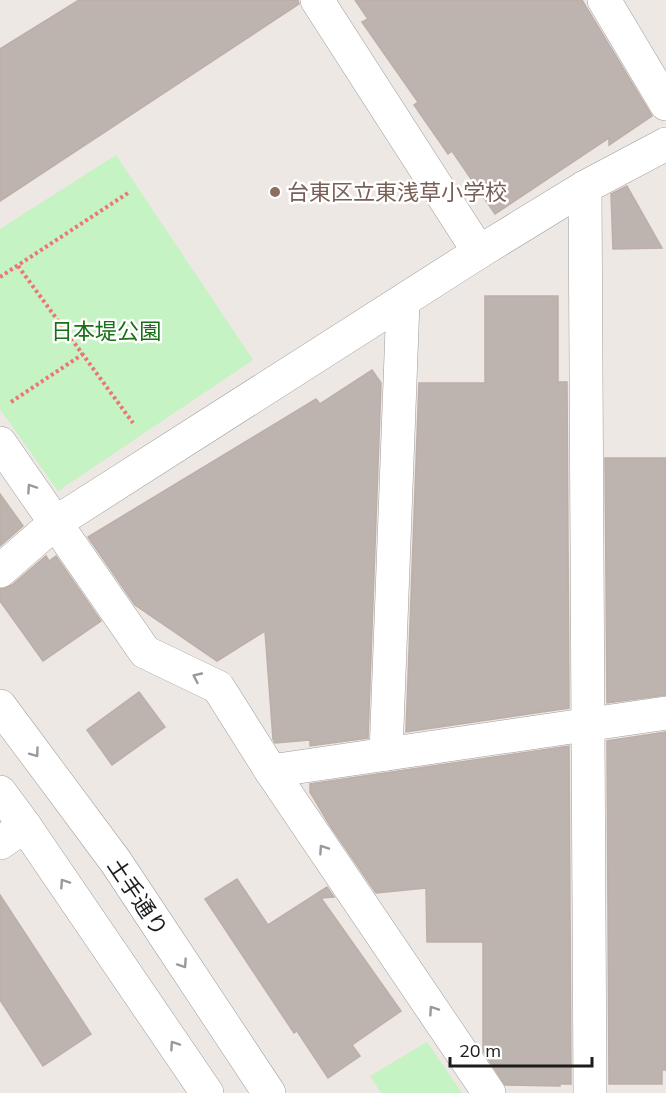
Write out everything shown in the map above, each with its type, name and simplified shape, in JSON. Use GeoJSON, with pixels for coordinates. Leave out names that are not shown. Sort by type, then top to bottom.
{"type":"FeatureCollection","features":[{"type":"Feature","properties":{"kind":"street"},"geometry":{"type":"LineString","coordinates":[[317,0],[479,252]]}},
{"type":"Feature","properties":{"kind":"street"},"geometry":{"type":"LineString","coordinates":[[604,0],[666,104]]}},
{"type":"Feature","properties":{"kind":"street"},"geometry":{"type":"LineString","coordinates":[[0,571],[55,523],[479,252],[585,187],[666,144]]}},
{"type":"Feature","properties":{"kind":"street"},"geometry":{"type":"LineString","coordinates":[[585,187],[590,1093]]}},
{"type":"Feature","properties":{"kind":"street"},"geometry":{"type":"LineString","coordinates":[[386,754],[403,302]]}},
{"type":"Feature","properties":{"kind":"street"},"geometry":{"type":"LineString","coordinates":[[0,443],[145,652],[218,687],[271,771],[489,1093]]}},
{"type":"Feature","properties":{"kind":"street","name":"土手通り"},"geometry":{"type":"LineString","coordinates":[[0,706],[116,862],[269,1093]]}},
{"type":"Feature","properties":{"kind":"street"},"geometry":{"type":"LineString","coordinates":[[271,771],[666,713]]}},
{"type":"Feature","properties":{"kind":"street"},"geometry":{"type":"LineString","coordinates":[[0,792],[12,835],[207,1093]]}},
{"type":"Feature","properties":{"kind":"path"},"geometry":{"type":"LineString","coordinates":[[0,277],[128,193]]}},
{"type":"Feature","properties":{"kind":"path"},"geometry":{"type":"LineString","coordinates":[[18,266],[132,420]]}},
{"type":"Feature","properties":{"kind":"path"},"geometry":{"type":"LineString","coordinates":[[9,403],[83,354]]}},
{"type":"Feature","properties":{"kind":"green space","name":"日本堤公園"},"geometry":{"type":"Polygon","coordinates":[[[116,155],[253,360],[58,491],[0,409],[0,229],[116,155]]]}},
{"type":"Feature","properties":{"kind":"green space"},"geometry":{"type":"Polygon","coordinates":[[[427,1042],[462,1093],[381,1093],[370,1076],[427,1042]]]}},
{"type":"Feature","properties":{"kind":"building"},"geometry":{"type":"Polygon","coordinates":[[[79,0],[298,0],[299,4],[0,201],[0,49],[79,0]]]}},
{"type":"Feature","properties":{"kind":"building"},"geometry":{"type":"Polygon","coordinates":[[[355,0],[582,0],[652,116],[609,145],[609,138],[495,214],[452,151],[448,154],[414,105],[418,102],[362,22],[368,19],[355,0]]]}},
{"type":"Feature","properties":{"kind":"building"},"geometry":{"type":"Polygon","coordinates":[[[627,186],[662,248],[613,249],[611,194],[627,186]]]}},
{"type":"Feature","properties":{"kind":"building"},"geometry":{"type":"Polygon","coordinates":[[[485,296],[558,296],[558,382],[567,382],[569,708],[406,732],[419,383],[485,383],[485,296]]]}},
{"type":"Feature","properties":{"kind":"building"},"geometry":{"type":"Polygon","coordinates":[[[372,370],[381,383],[368,738],[310,746],[310,740],[275,743],[265,631],[217,661],[135,605],[88,537],[316,399],[320,404],[372,370]]]}},
{"type":"Feature","properties":{"kind":"building"},"geometry":{"type":"Polygon","coordinates":[[[605,458],[666,458],[666,695],[607,703],[605,458]]]}},
{"type":"Feature","properties":{"kind":"building"},"geometry":{"type":"Polygon","coordinates":[[[0,494],[23,526],[0,546],[0,494]]]}},
{"type":"Feature","properties":{"kind":"building"},"geometry":{"type":"Polygon","coordinates":[[[46,556],[49,561],[56,556],[101,621],[43,661],[0,601],[0,589],[12,585],[46,556]]]}},
{"type":"Feature","properties":{"kind":"building"},"geometry":{"type":"Polygon","coordinates":[[[139,692],[165,727],[112,765],[87,730],[139,692]]]}},
{"type":"Feature","properties":{"kind":"building"},"geometry":{"type":"Polygon","coordinates":[[[666,732],[666,1070],[662,1070],[662,1084],[609,1084],[607,741],[666,732]]]}},
{"type":"Feature","properties":{"kind":"building"},"geometry":{"type":"Polygon","coordinates":[[[569,746],[571,1084],[560,1084],[560,1086],[505,1085],[483,1051],[483,942],[427,942],[426,888],[376,893],[329,824],[310,792],[310,784],[569,746]]]}},
{"type":"Feature","properties":{"kind":"building"},"geometry":{"type":"Polygon","coordinates":[[[237,879],[268,925],[327,887],[334,897],[321,898],[401,1011],[352,1045],[360,1056],[328,1078],[297,1031],[294,1033],[205,899],[237,879]]]}},
{"type":"Feature","properties":{"kind":"building"},"geometry":{"type":"Polygon","coordinates":[[[0,895],[91,1034],[43,1066],[0,1000],[0,895]]]}},
{"type":"Feature","properties":{"kind":"place","name":"台東区立東浅草小学校"},"geometry":{"type":"Point","coordinates":[275,192]}}]}
